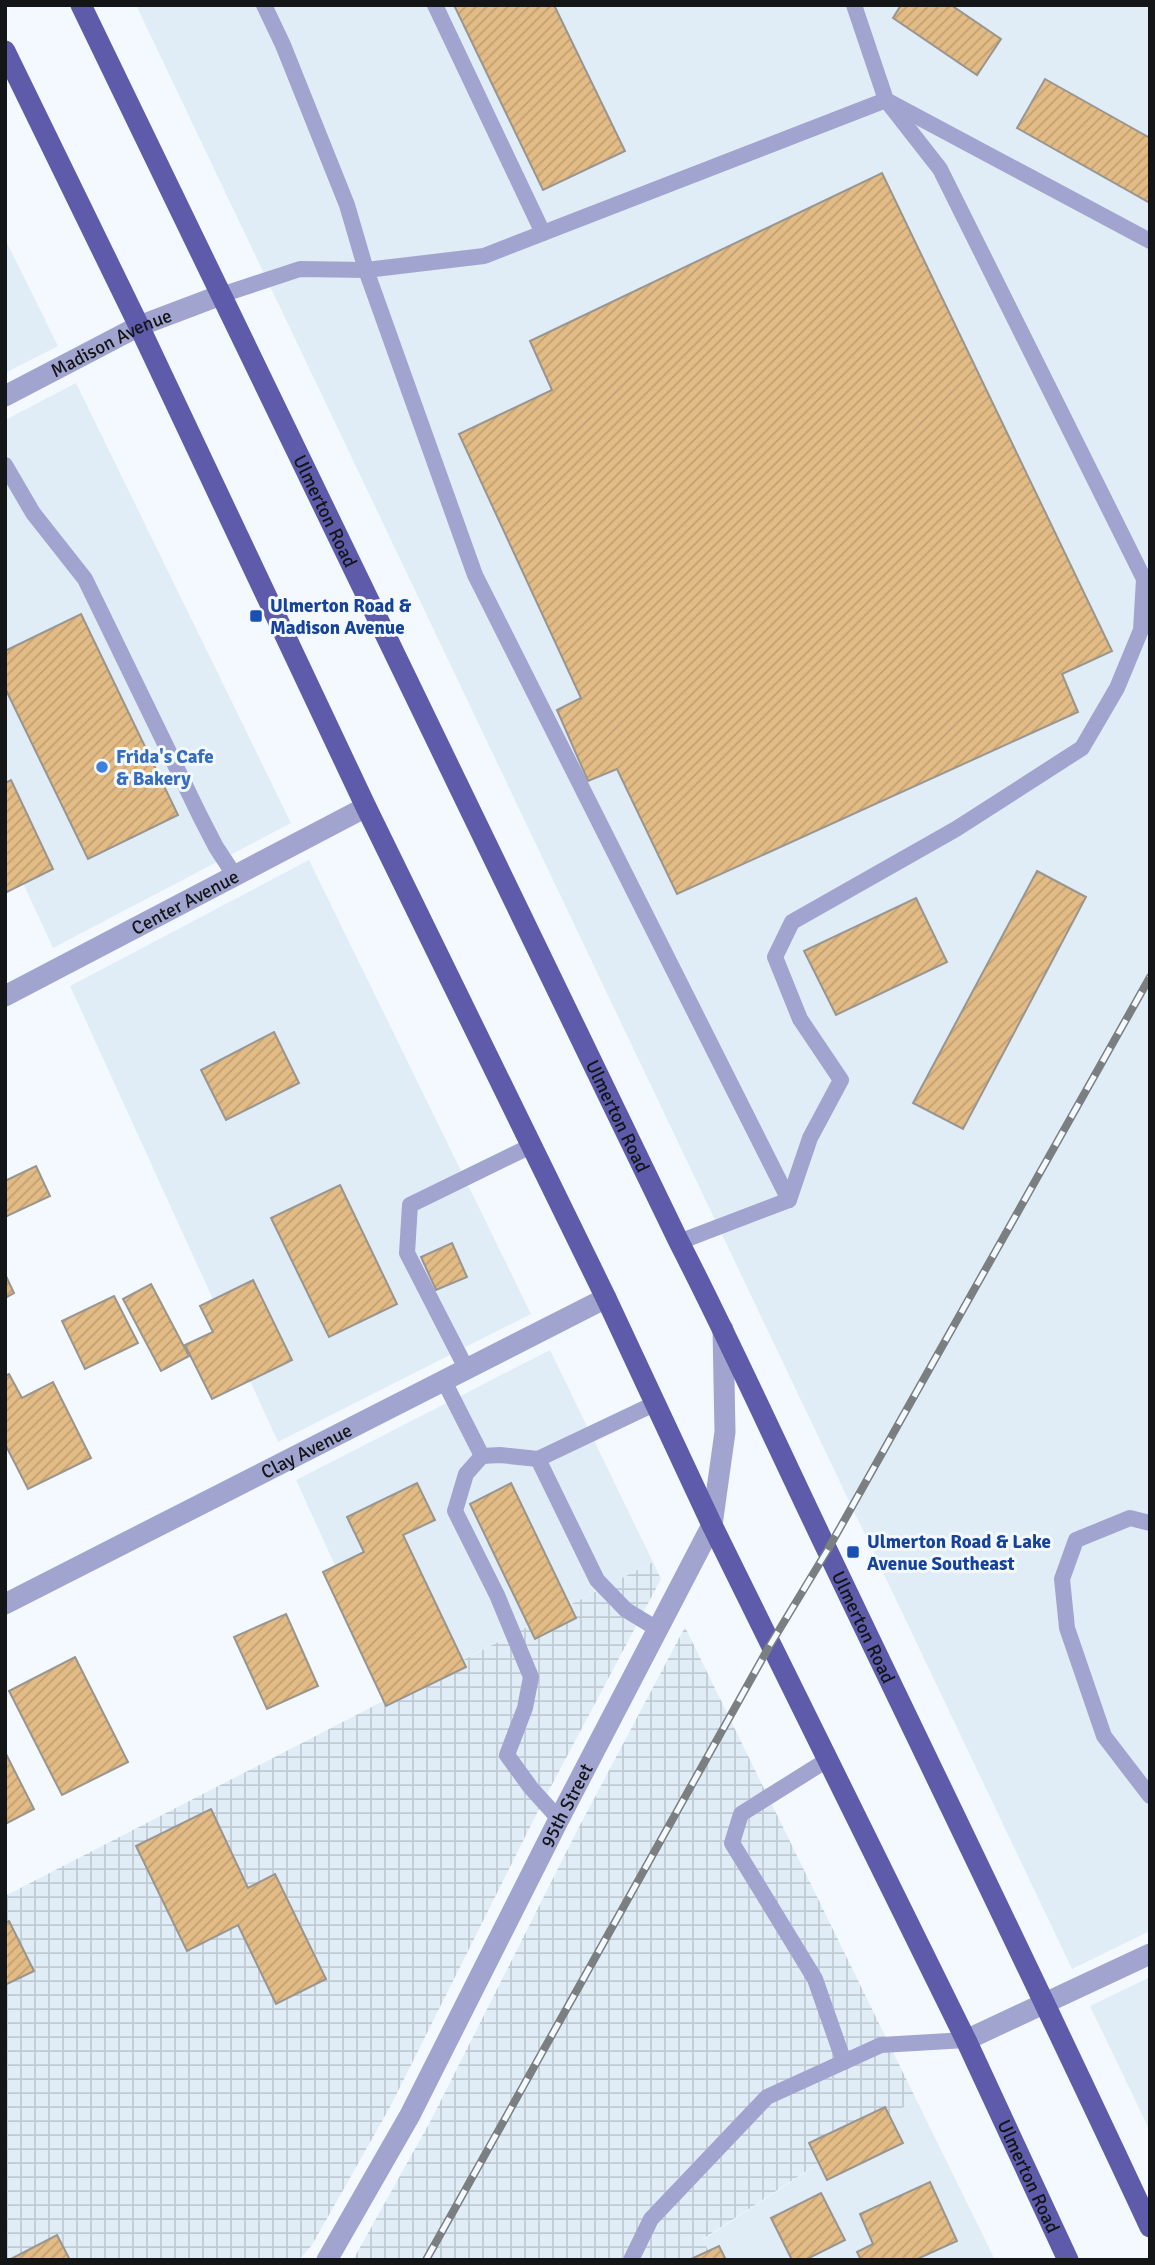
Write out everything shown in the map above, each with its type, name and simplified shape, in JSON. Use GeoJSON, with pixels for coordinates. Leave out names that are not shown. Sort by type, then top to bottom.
{"type":"FeatureCollection","features":[{"type":"Feature","properties":{"kind":"main road","name":"Ulmerton Road"},"geometry":{"type":"LineString","coordinates":[[81,5],[679,1242],[723,1326],[833,1564],[1047,2004],[1150,2227]]}},
{"type":"Feature","properties":{"kind":"main road","name":"Ulmerton Road"},"geometry":{"type":"LineString","coordinates":[[5,51],[139,326],[366,807],[533,1145],[712,1525],[966,2040],[1068,2260]]}},
{"type":"Feature","properties":{"kind":"street","name":"Madison Avenue"},"geometry":{"type":"LineString","coordinates":[[5,396],[139,326],[221,295]]}},
{"type":"Feature","properties":{"kind":"street","name":"Center Avenue"},"geometry":{"type":"LineString","coordinates":[[5,996],[366,807]]}},
{"type":"Feature","properties":{"kind":"street","name":"Clay Avenue"},"geometry":{"type":"LineString","coordinates":[[5,1604],[606,1298]]}},
{"type":"Feature","properties":{"kind":"street","name":"95th Street"},"geometry":{"type":"LineString","coordinates":[[327,2260],[410,2115],[559,1819],[712,1525],[725,1432],[723,1326]]}},
{"type":"Feature","properties":{"kind":"street"},"geometry":{"type":"LineString","coordinates":[[966,2040],[1150,1954]]}},
{"type":"Feature","properties":{"kind":"lane"},"geometry":{"type":"LineString","coordinates":[[264,5],[284,45],[347,205],[366,270],[475,575],[789,1200]]}},
{"type":"Feature","properties":{"kind":"lane"},"geometry":{"type":"LineString","coordinates":[[435,5],[542,233]]}},
{"type":"Feature","properties":{"kind":"lane"},"geometry":{"type":"LineString","coordinates":[[789,1200],[810,1138],[841,1080],[800,1019],[775,957],[792,922],[956,829],[1082,748],[1117,688],[1141,630],[1147,576],[940,169],[886,100],[854,5]]}},
{"type":"Feature","properties":{"kind":"lane"},"geometry":{"type":"LineString","coordinates":[[221,295],[300,269],[366,270],[484,256],[886,100],[1150,241]]}},
{"type":"Feature","properties":{"kind":"lane"},"geometry":{"type":"LineString","coordinates":[[5,465],[33,513],[85,579],[200,816],[235,876]]}},
{"type":"Feature","properties":{"kind":"lane"},"geometry":{"type":"LineString","coordinates":[[467,1370],[407,1253],[410,1205],[533,1145]]}},
{"type":"Feature","properties":{"kind":"lane"},"geometry":{"type":"LineString","coordinates":[[679,1242],[789,1200]]}},
{"type":"Feature","properties":{"kind":"lane"},"geometry":{"type":"LineString","coordinates":[[444,1381],[482,1456]]}},
{"type":"Feature","properties":{"kind":"lane"},"geometry":{"type":"LineString","coordinates":[[559,1819],[531,1788],[508,1755],[525,1708],[531,1677],[498,1595],[455,1511],[466,1474],[482,1456],[538,1459],[654,1404]]}},
{"type":"Feature","properties":{"kind":"lane"},"geometry":{"type":"LineString","coordinates":[[538,1459],[597,1580],[626,1611],[659,1630]]}},
{"type":"Feature","properties":{"kind":"lane"},"geometry":{"type":"LineString","coordinates":[[1150,1523],[1130,1518],[1076,1540],[1062,1579],[1068,1628],[1104,1736],[1150,1796]]}},
{"type":"Feature","properties":{"kind":"lane"},"geometry":{"type":"LineString","coordinates":[[827,1760],[741,1814],[732,1843],[815,1979],[844,2062]]}},
{"type":"Feature","properties":{"kind":"lane"},"geometry":{"type":"LineString","coordinates":[[631,2260],[651,2219],[767,2096],[881,2045],[966,2040]]}},
{"type":"Feature","properties":{"kind":"shaded area"},"geometry":{"type":"Polygon","coordinates":[[[136,5],[1150,5],[1150,1931],[1072,1969],[136,5]]]}},
{"type":"Feature","properties":{"kind":"shaded area"},"geometry":{"type":"Polygon","coordinates":[[[5,239],[58,346],[5,373],[5,239]]]}},
{"type":"Feature","properties":{"kind":"shaded area"},"geometry":{"type":"Polygon","coordinates":[[[76,383],[291,823],[53,948],[5,844],[5,420],[76,383]]]}},
{"type":"Feature","properties":{"kind":"shaded area"},"geometry":{"type":"Polygon","coordinates":[[[309,860],[531,1314],[278,1442],[70,986],[309,860]]]}},
{"type":"Feature","properties":{"kind":"shaded area"},"geometry":{"type":"Polygon","coordinates":[[[550,1350],[653,1562],[394,1695],[296,1480],[550,1350]]]}},
{"type":"Feature","properties":{"kind":"shaded area"},"geometry":{"type":"Polygon","coordinates":[[[653,1562],[661,1579],[538,1811],[390,2107],[312,2245],[299,2260],[5,2260],[5,1896],[653,1562]]]}},
{"type":"Feature","properties":{"kind":"shaded area"},"geometry":{"type":"Polygon","coordinates":[[[685,1627],[916,2099],[703,2239],[713,2260],[353,2260],[430,2122],[579,1827],[685,1627]]]}},
{"type":"Feature","properties":{"kind":"shaded area"},"geometry":{"type":"Polygon","coordinates":[[[1150,1977],[1150,2131],[1090,2006],[1150,1977]]]}},
{"type":"Feature","properties":{"kind":"shaded area"},"geometry":{"type":"Polygon","coordinates":[[[916,2099],[995,2260],[713,2260],[703,2240],[916,2099]]]}},
{"type":"Feature","properties":{"kind":"building"},"geometry":{"type":"Polygon","coordinates":[[[454,5],[554,5],[625,151],[543,190],[454,5]]]}},
{"type":"Feature","properties":{"kind":"building"},"geometry":{"type":"Polygon","coordinates":[[[901,5],[951,5],[1001,39],[977,75],[893,18],[901,5]]]}},
{"type":"Feature","properties":{"kind":"building"},"geometry":{"type":"Polygon","coordinates":[[[1045,79],[1150,138],[1150,203],[1017,128],[1045,79]]]}},
{"type":"Feature","properties":{"kind":"building"},"geometry":{"type":"Polygon","coordinates":[[[882,173],[1112,651],[1062,674],[1078,712],[677,894],[617,769],[588,781],[557,710],[581,698],[459,434],[552,390],[530,341],[882,173]]]}},
{"type":"Feature","properties":{"kind":"building"},"geometry":{"type":"Polygon","coordinates":[[[81,614],[178,815],[88,859],[5,688],[5,651],[81,614]]]}},
{"type":"Feature","properties":{"kind":"building"},"geometry":{"type":"Polygon","coordinates":[[[11,780],[53,869],[5,893],[5,783],[11,780]]]}},
{"type":"Feature","properties":{"kind":"building"},"geometry":{"type":"Polygon","coordinates":[[[1037,871],[1086,897],[963,1129],[913,1103],[1037,871]]]}},
{"type":"Feature","properties":{"kind":"building"},"geometry":{"type":"Polygon","coordinates":[[[916,898],[947,962],[836,1015],[804,951],[916,898]]]}},
{"type":"Feature","properties":{"kind":"building"},"geometry":{"type":"Polygon","coordinates":[[[274,1032],[299,1083],[226,1120],[201,1070],[274,1032]]]}},
{"type":"Feature","properties":{"kind":"building"},"geometry":{"type":"Polygon","coordinates":[[[36,1166],[50,1196],[5,1217],[5,1181],[36,1166]]]}},
{"type":"Feature","properties":{"kind":"building"},"geometry":{"type":"Polygon","coordinates":[[[340,1185],[397,1304],[329,1337],[271,1218],[340,1185]]]}},
{"type":"Feature","properties":{"kind":"building"},"geometry":{"type":"Polygon","coordinates":[[[452,1243],[467,1277],[436,1290],[421,1257],[452,1243]]]}},
{"type":"Feature","properties":{"kind":"building"},"geometry":{"type":"Polygon","coordinates":[[[5,1274],[14,1293],[5,1298],[5,1274]]]}},
{"type":"Feature","properties":{"kind":"building"},"geometry":{"type":"Polygon","coordinates":[[[253,1280],[292,1360],[212,1399],[185,1345],[213,1332],[200,1306],[253,1280]]]}},
{"type":"Feature","properties":{"kind":"building"},"geometry":{"type":"Polygon","coordinates":[[[151,1284],[189,1356],[161,1371],[123,1299],[151,1284]]]}},
{"type":"Feature","properties":{"kind":"building"},"geometry":{"type":"Polygon","coordinates":[[[114,1296],[138,1343],[85,1369],[62,1321],[114,1296]]]}},
{"type":"Feature","properties":{"kind":"building"},"geometry":{"type":"Polygon","coordinates":[[[9,1374],[22,1398],[53,1382],[91,1458],[28,1489],[5,1444],[5,1376],[9,1374]]]}},
{"type":"Feature","properties":{"kind":"building"},"geometry":{"type":"Polygon","coordinates":[[[417,1483],[435,1520],[403,1535],[466,1667],[386,1706],[323,1572],[364,1552],[347,1517],[417,1483]]]}},
{"type":"Feature","properties":{"kind":"building"},"geometry":{"type":"Polygon","coordinates":[[[511,1483],[576,1618],[535,1639],[470,1504],[511,1483]]]}},
{"type":"Feature","properties":{"kind":"building"},"geometry":{"type":"Polygon","coordinates":[[[286,1614],[318,1686],[267,1709],[234,1637],[286,1614]]]}},
{"type":"Feature","properties":{"kind":"building"},"geometry":{"type":"Polygon","coordinates":[[[75,1657],[128,1762],[62,1795],[9,1691],[75,1657]]]}},
{"type":"Feature","properties":{"kind":"building"},"geometry":{"type":"Polygon","coordinates":[[[5,1752],[34,1809],[5,1824],[5,1752]]]}},
{"type":"Feature","properties":{"kind":"building"},"geometry":{"type":"Polygon","coordinates":[[[211,1809],[248,1888],[275,1874],[326,1979],[276,2004],[238,1925],[187,1951],[136,1846],[211,1809]]]}},
{"type":"Feature","properties":{"kind":"building"},"geometry":{"type":"Polygon","coordinates":[[[9,1921],[34,1971],[5,1985],[5,1923],[9,1921]]]}},
{"type":"Feature","properties":{"kind":"building"},"geometry":{"type":"Polygon","coordinates":[[[885,2107],[903,2143],[827,2180],[809,2143],[885,2107]]]}},
{"type":"Feature","properties":{"kind":"building"},"geometry":{"type":"Polygon","coordinates":[[[930,2182],[957,2241],[915,2260],[861,2260],[857,2252],[873,2244],[860,2214],[930,2182]]]}},
{"type":"Feature","properties":{"kind":"building"},"geometry":{"type":"Polygon","coordinates":[[[821,2193],[845,2240],[805,2260],[792,2260],[771,2218],[821,2193]]]}},
{"type":"Feature","properties":{"kind":"building"},"geometry":{"type":"Polygon","coordinates":[[[57,2235],[70,2260],[9,2260],[57,2235]]]}},
{"type":"Feature","properties":{"kind":"building"},"geometry":{"type":"Polygon","coordinates":[[[719,2246],[726,2260],[689,2260],[719,2246]]]}},
{"type":"Feature","properties":{"kind":"railway"},"geometry":{"type":"LineString","coordinates":[[426,2260],[770,1645],[827,1551],[1150,977]]}},
{"type":"Feature","properties":{"kind":"place","name":"Ulmerton Road & Madison Avenue"},"geometry":{"type":"Point","coordinates":[256,616]}},
{"type":"Feature","properties":{"kind":"place","name":"Frida's Cafe & Bakery"},"geometry":{"type":"Point","coordinates":[102,767]}},
{"type":"Feature","properties":{"kind":"place","name":"Ulmerton Road & Lake Avenue Southeast"},"geometry":{"type":"Point","coordinates":[853,1552]}}]}
